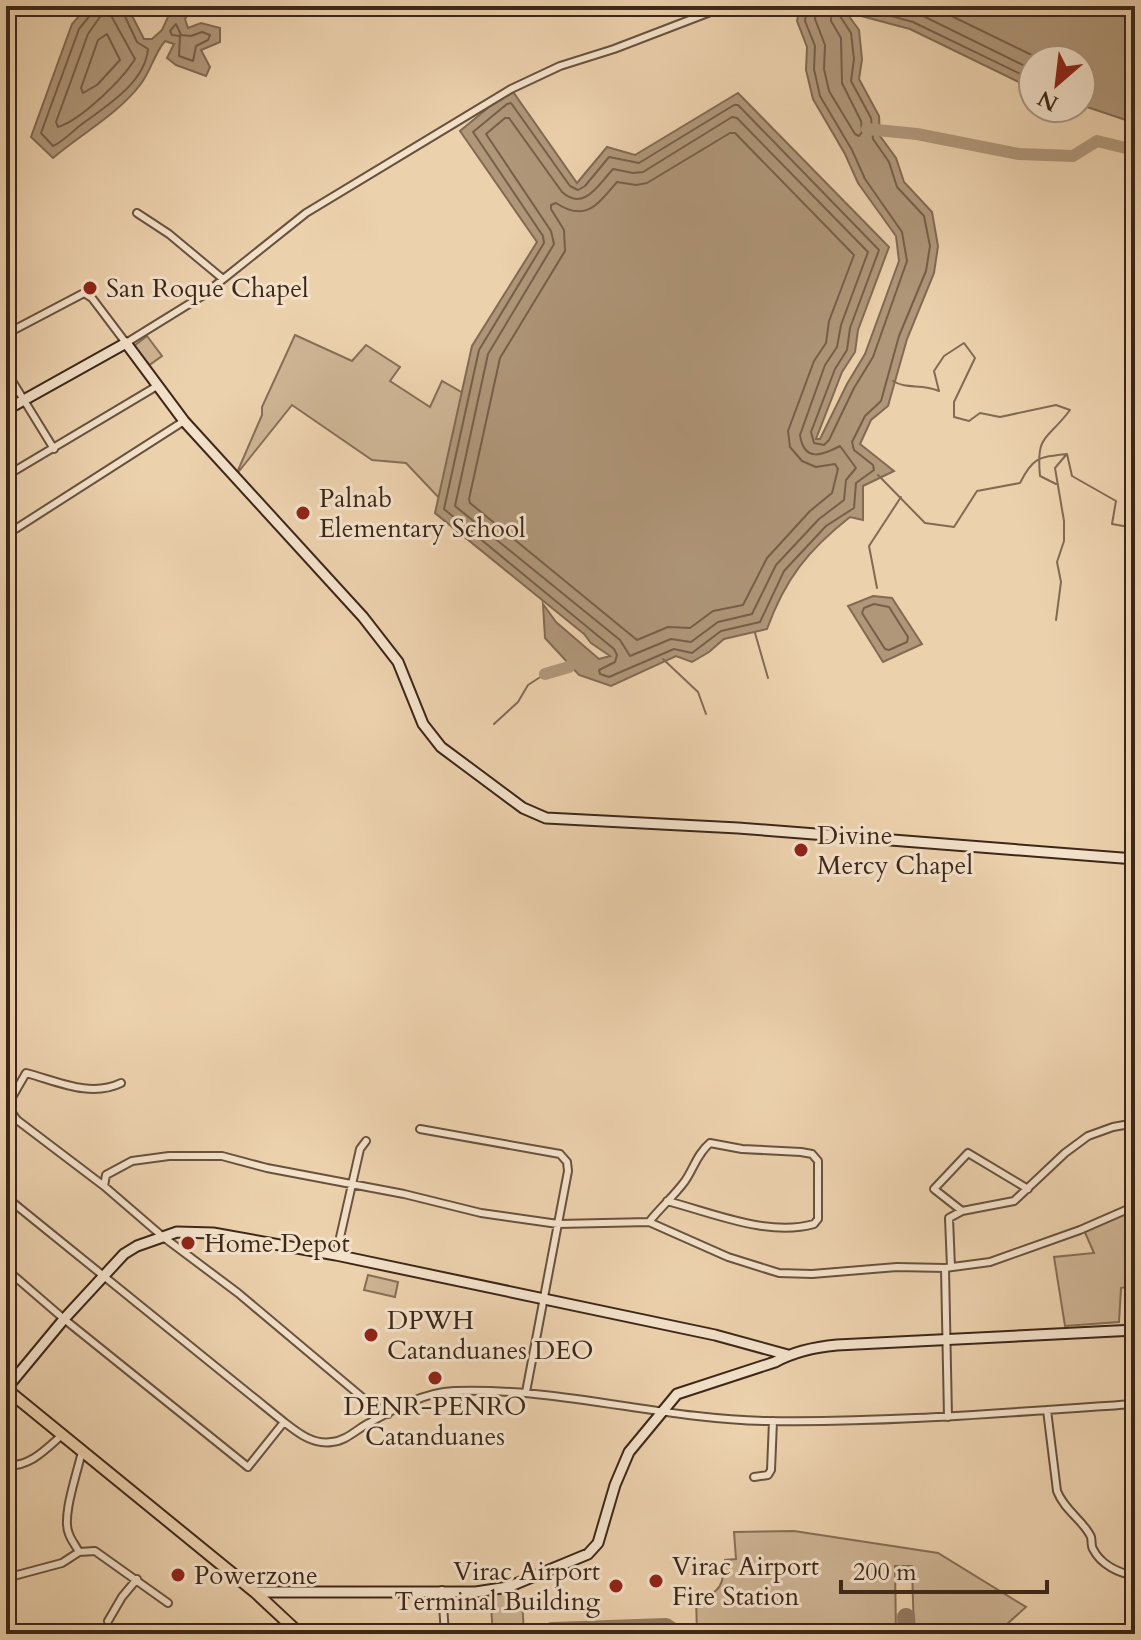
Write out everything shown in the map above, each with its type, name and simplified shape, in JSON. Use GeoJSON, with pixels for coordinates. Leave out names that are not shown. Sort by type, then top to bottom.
{"type":"FeatureCollection","features":[{"type":"Feature","properties":{"kind":"main road"},"geometry":{"type":"LineString","coordinates":[[6,1389],[255,1592],[289,1630],[300,1634]]}},
{"type":"Feature","properties":{"kind":"street"},"geometry":{"type":"LineString","coordinates":[[6,410],[184,308],[306,213],[511,89],[560,66],[713,11]]}},
{"type":"Feature","properties":{"kind":"street"},"geometry":{"type":"LineString","coordinates":[[137,213],[169,234],[223,279]]}},
{"type":"Feature","properties":{"kind":"street"},"geometry":{"type":"LineString","coordinates":[[6,334],[84,293],[92,298],[184,421],[363,617],[398,662],[423,724],[441,747],[523,808],[546,818],[571,821],[738,828],[1135,859]]}},
{"type":"Feature","properties":{"kind":"street"},"geometry":{"type":"LineString","coordinates":[[6,371],[54,449]]}},
{"type":"Feature","properties":{"kind":"street"},"geometry":{"type":"LineString","coordinates":[[6,476],[157,386]]}},
{"type":"Feature","properties":{"kind":"street"},"geometry":{"type":"LineString","coordinates":[[6,535],[184,421]]}},
{"type":"Feature","properties":{"kind":"street"},"geometry":{"type":"LineString","coordinates":[[121,1083],[76,1089],[26,1073],[7,1106],[17,1120],[238,1293],[363,1398],[388,1414]]}},
{"type":"Feature","properties":{"kind":"street"},"geometry":{"type":"LineString","coordinates":[[948,1417],[949,1218],[962,1211],[1014,1201],[1065,1153],[1088,1136],[1135,1123]]}},
{"type":"Feature","properties":{"kind":"street"},"geometry":{"type":"LineString","coordinates":[[420,1129],[560,1154],[567,1162],[568,1171],[526,1392]]}},
{"type":"Feature","properties":{"kind":"street"},"geometry":{"type":"LineString","coordinates":[[336,1255],[360,1149],[366,1141]]}},
{"type":"Feature","properties":{"kind":"street"},"geometry":{"type":"LineString","coordinates":[[649,1222],[667,1201],[686,1180],[701,1150],[710,1143],[742,1149],[801,1152],[812,1154],[818,1161],[818,1219],[814,1224],[793,1230],[667,1201]]}},
{"type":"Feature","properties":{"kind":"street"},"geometry":{"type":"LineString","coordinates":[[962,1211],[934,1189],[968,1153],[1028,1189]]}},
{"type":"Feature","properties":{"kind":"street"},"geometry":{"type":"LineString","coordinates":[[104,1186],[106,1175],[132,1161],[169,1156],[222,1156],[481,1213],[558,1224],[649,1222],[728,1257],[779,1273],[812,1274],[990,1262],[1080,1230],[1135,1206]]}},
{"type":"Feature","properties":{"kind":"street"},"geometry":{"type":"LineString","coordinates":[[6,1197],[306,1437],[334,1442],[422,1398],[452,1391],[526,1392],[661,1411],[773,1421],[948,1417],[1135,1404]]}},
{"type":"Feature","properties":{"kind":"street"},"geometry":{"type":"LineString","coordinates":[[6,1389],[124,1254],[177,1232],[213,1233],[336,1255],[715,1335],[788,1355]]}},
{"type":"Feature","properties":{"kind":"street"},"geometry":{"type":"LineString","coordinates":[[6,1269],[248,1467],[284,1422]]}},
{"type":"Feature","properties":{"kind":"street"},"geometry":{"type":"LineString","coordinates":[[255,1592],[476,1592],[508,1587],[588,1554],[598,1543],[615,1485],[629,1452],[677,1394],[788,1355],[815,1347],[837,1345],[1135,1330]]}},
{"type":"Feature","properties":{"kind":"street"},"geometry":{"type":"LineString","coordinates":[[1047,1410],[1061,1502],[1091,1538],[1091,1547],[1095,1552],[1112,1569],[1135,1576]]}},
{"type":"Feature","properties":{"kind":"street"},"geometry":{"type":"LineString","coordinates":[[754,1477],[768,1475],[771,1470],[773,1421]]}},
{"type":"Feature","properties":{"kind":"street"},"geometry":{"type":"LineString","coordinates":[[6,1465],[18,1465],[34,1459],[62,1435]]}},
{"type":"Feature","properties":{"kind":"street"},"geometry":{"type":"LineString","coordinates":[[79,1552],[67,1526],[82,1451]]}},
{"type":"Feature","properties":{"kind":"street"},"geometry":{"type":"LineString","coordinates":[[6,1578],[62,1563],[79,1552],[95,1551],[168,1603]]}},
{"type":"Feature","properties":{"kind":"street"},"geometry":{"type":"LineString","coordinates":[[108,1621],[137,1579]]}},
{"type":"Feature","properties":{"kind":"street"},"geometry":{"type":"LineString","coordinates":[[442,1590],[445,1634]]}},
{"type":"Feature","properties":{"kind":"shaded area"},"geometry":{"type":"Polygon","coordinates":[[[295,335],[352,361],[366,345],[400,367],[390,381],[430,407],[442,381],[463,393],[440,499],[406,463],[372,460],[292,405],[236,475],[262,415],[262,407],[295,335]]]}},
{"type":"Feature","properties":{"kind":"shaded area"},"geometry":{"type":"Polygon","coordinates":[[[147,336],[162,356],[148,366],[134,346],[147,336]]]}},
{"type":"Feature","properties":{"kind":"shaded area"},"geometry":{"type":"Polygon","coordinates":[[[1135,1208],[1135,1285],[1121,1288],[1119,1322],[1065,1326],[1054,1257],[1094,1253],[1083,1228],[1135,1208]]]}},
{"type":"Feature","properties":{"kind":"shaded area"},"geometry":{"type":"Polygon","coordinates":[[[368,1275],[398,1282],[395,1297],[364,1290],[368,1275]]]}},
{"type":"Feature","properties":{"kind":"shaded area"},"geometry":{"type":"Polygon","coordinates":[[[794,1531],[938,1553],[1026,1607],[996,1634],[914,1634],[912,1566],[895,1566],[896,1634],[697,1634],[696,1597],[716,1590],[722,1581],[725,1560],[736,1559],[734,1532],[794,1531]]]}},
{"type":"Feature","properties":{"kind":"shaded area"},"geometry":{"type":"Polygon","coordinates":[[[518,1590],[518,1599],[522,1599],[524,1634],[493,1634],[490,1593],[518,1590]]]}},
{"type":"Feature","properties":{"kind":"water"},"geometry":{"type":"Polygon","coordinates":[[[88,6],[127,6],[144,39],[152,39],[162,30],[173,6],[194,6],[185,19],[188,28],[201,23],[220,28],[220,42],[201,50],[210,67],[206,76],[176,65],[167,58],[174,44],[165,41],[144,80],[131,95],[53,158],[31,137],[72,24],[88,6]]]}},
{"type":"Feature","properties":{"kind":"water"},"geometry":{"type":"Polygon","coordinates":[[[800,6],[1135,6],[1135,123],[1097,110],[1097,44],[1017,44],[1017,81],[910,29],[846,12],[859,30],[862,59],[859,79],[879,116],[880,136],[896,158],[904,182],[932,212],[938,246],[934,273],[907,339],[888,406],[871,420],[860,444],[894,471],[863,486],[863,520],[850,517],[810,554],[790,580],[767,629],[724,639],[692,662],[676,656],[611,686],[579,675],[545,638],[543,604],[556,622],[599,659],[610,656],[435,513],[472,346],[537,242],[460,131],[511,89],[577,183],[607,147],[635,155],[738,93],[889,247],[858,330],[855,352],[842,372],[816,439],[820,439],[865,354],[899,261],[896,236],[858,183],[813,99],[806,70],[807,47],[797,21],[800,6]]]}},
{"type":"Feature","properties":{"kind":"water"},"geometry":{"type":"Polygon","coordinates":[[[873,596],[892,598],[922,644],[883,662],[848,606],[873,596]]]}},
{"type":"Feature","properties":{"kind":"waterway"},"geometry":{"type":"LineString","coordinates":[[867,129],[917,134],[1019,154],[1073,156],[1097,141],[1134,150]]}},
{"type":"Feature","properties":{"kind":"waterway"},"geometry":{"type":"LineString","coordinates":[[893,381],[939,391],[934,371],[944,356],[964,343],[975,358],[954,402],[954,417],[969,421],[980,413],[1000,417],[1056,405],[1070,410],[1045,438],[1040,452],[1040,476],[1056,484]]}},
{"type":"Feature","properties":{"kind":"waterway"},"geometry":{"type":"LineString","coordinates":[[878,475],[925,523],[954,527],[977,491],[1020,483],[1033,463],[1050,456],[1067,454],[1072,476],[1116,501],[1112,524],[1135,528]]}},
{"type":"Feature","properties":{"kind":"waterway"},"geometry":{"type":"LineString","coordinates":[[1056,620],[1061,582],[1057,562],[1064,541],[1064,521],[1055,468],[1066,455]]}},
{"type":"Feature","properties":{"kind":"waterway"},"geometry":{"type":"LineString","coordinates":[[877,588],[869,546],[901,497]]}},
{"type":"Feature","properties":{"kind":"waterway"},"geometry":{"type":"LineString","coordinates":[[755,633],[768,678]]}},
{"type":"Feature","properties":{"kind":"waterway"},"geometry":{"type":"LineString","coordinates":[[663,659],[698,692],[706,714]]}},
{"type":"Feature","properties":{"kind":"waterway"},"geometry":{"type":"LineString","coordinates":[[545,674],[569,667],[574,661],[581,662]]}},
{"type":"Feature","properties":{"kind":"waterway"},"geometry":{"type":"LineString","coordinates":[[494,724],[518,702],[528,685],[545,674]]}},
{"type":"Feature","properties":{"kind":"taxiway"},"geometry":{"type":"LineString","coordinates":[[906,1617],[907,1634]]}},
{"type":"Feature","properties":{"kind":"taxiway"},"geometry":{"type":"LineString","coordinates":[[547,1634],[552,1631],[666,1627],[676,1634]]}},
{"type":"Feature","properties":{"kind":"place","name":"San Roque Chapel"},"geometry":{"type":"Point","coordinates":[90,288]}},
{"type":"Feature","properties":{"kind":"place","name":"Palnab Elementary School"},"geometry":{"type":"Point","coordinates":[303,513]}},
{"type":"Feature","properties":{"kind":"place","name":"Divine Mercy Chapel"},"geometry":{"type":"Point","coordinates":[801,850]}},
{"type":"Feature","properties":{"kind":"place","name":"Home Depot"},"geometry":{"type":"Point","coordinates":[188,1243]}},
{"type":"Feature","properties":{"kind":"place","name":"DPWH Catanduanes DEO"},"geometry":{"type":"Point","coordinates":[371,1335]}},
{"type":"Feature","properties":{"kind":"place","name":"DENR-PENRO Catanduanes"},"geometry":{"type":"Point","coordinates":[435,1378]}},
{"type":"Feature","properties":{"kind":"place","name":"Powerzone"},"geometry":{"type":"Point","coordinates":[178,1575]}},
{"type":"Feature","properties":{"kind":"place","name":"Virac Airport Fire Station"},"geometry":{"type":"Point","coordinates":[656,1581]}},
{"type":"Feature","properties":{"kind":"place","name":"Virac Airport Terminal Building"},"geometry":{"type":"Point","coordinates":[616,1586]}}]}
